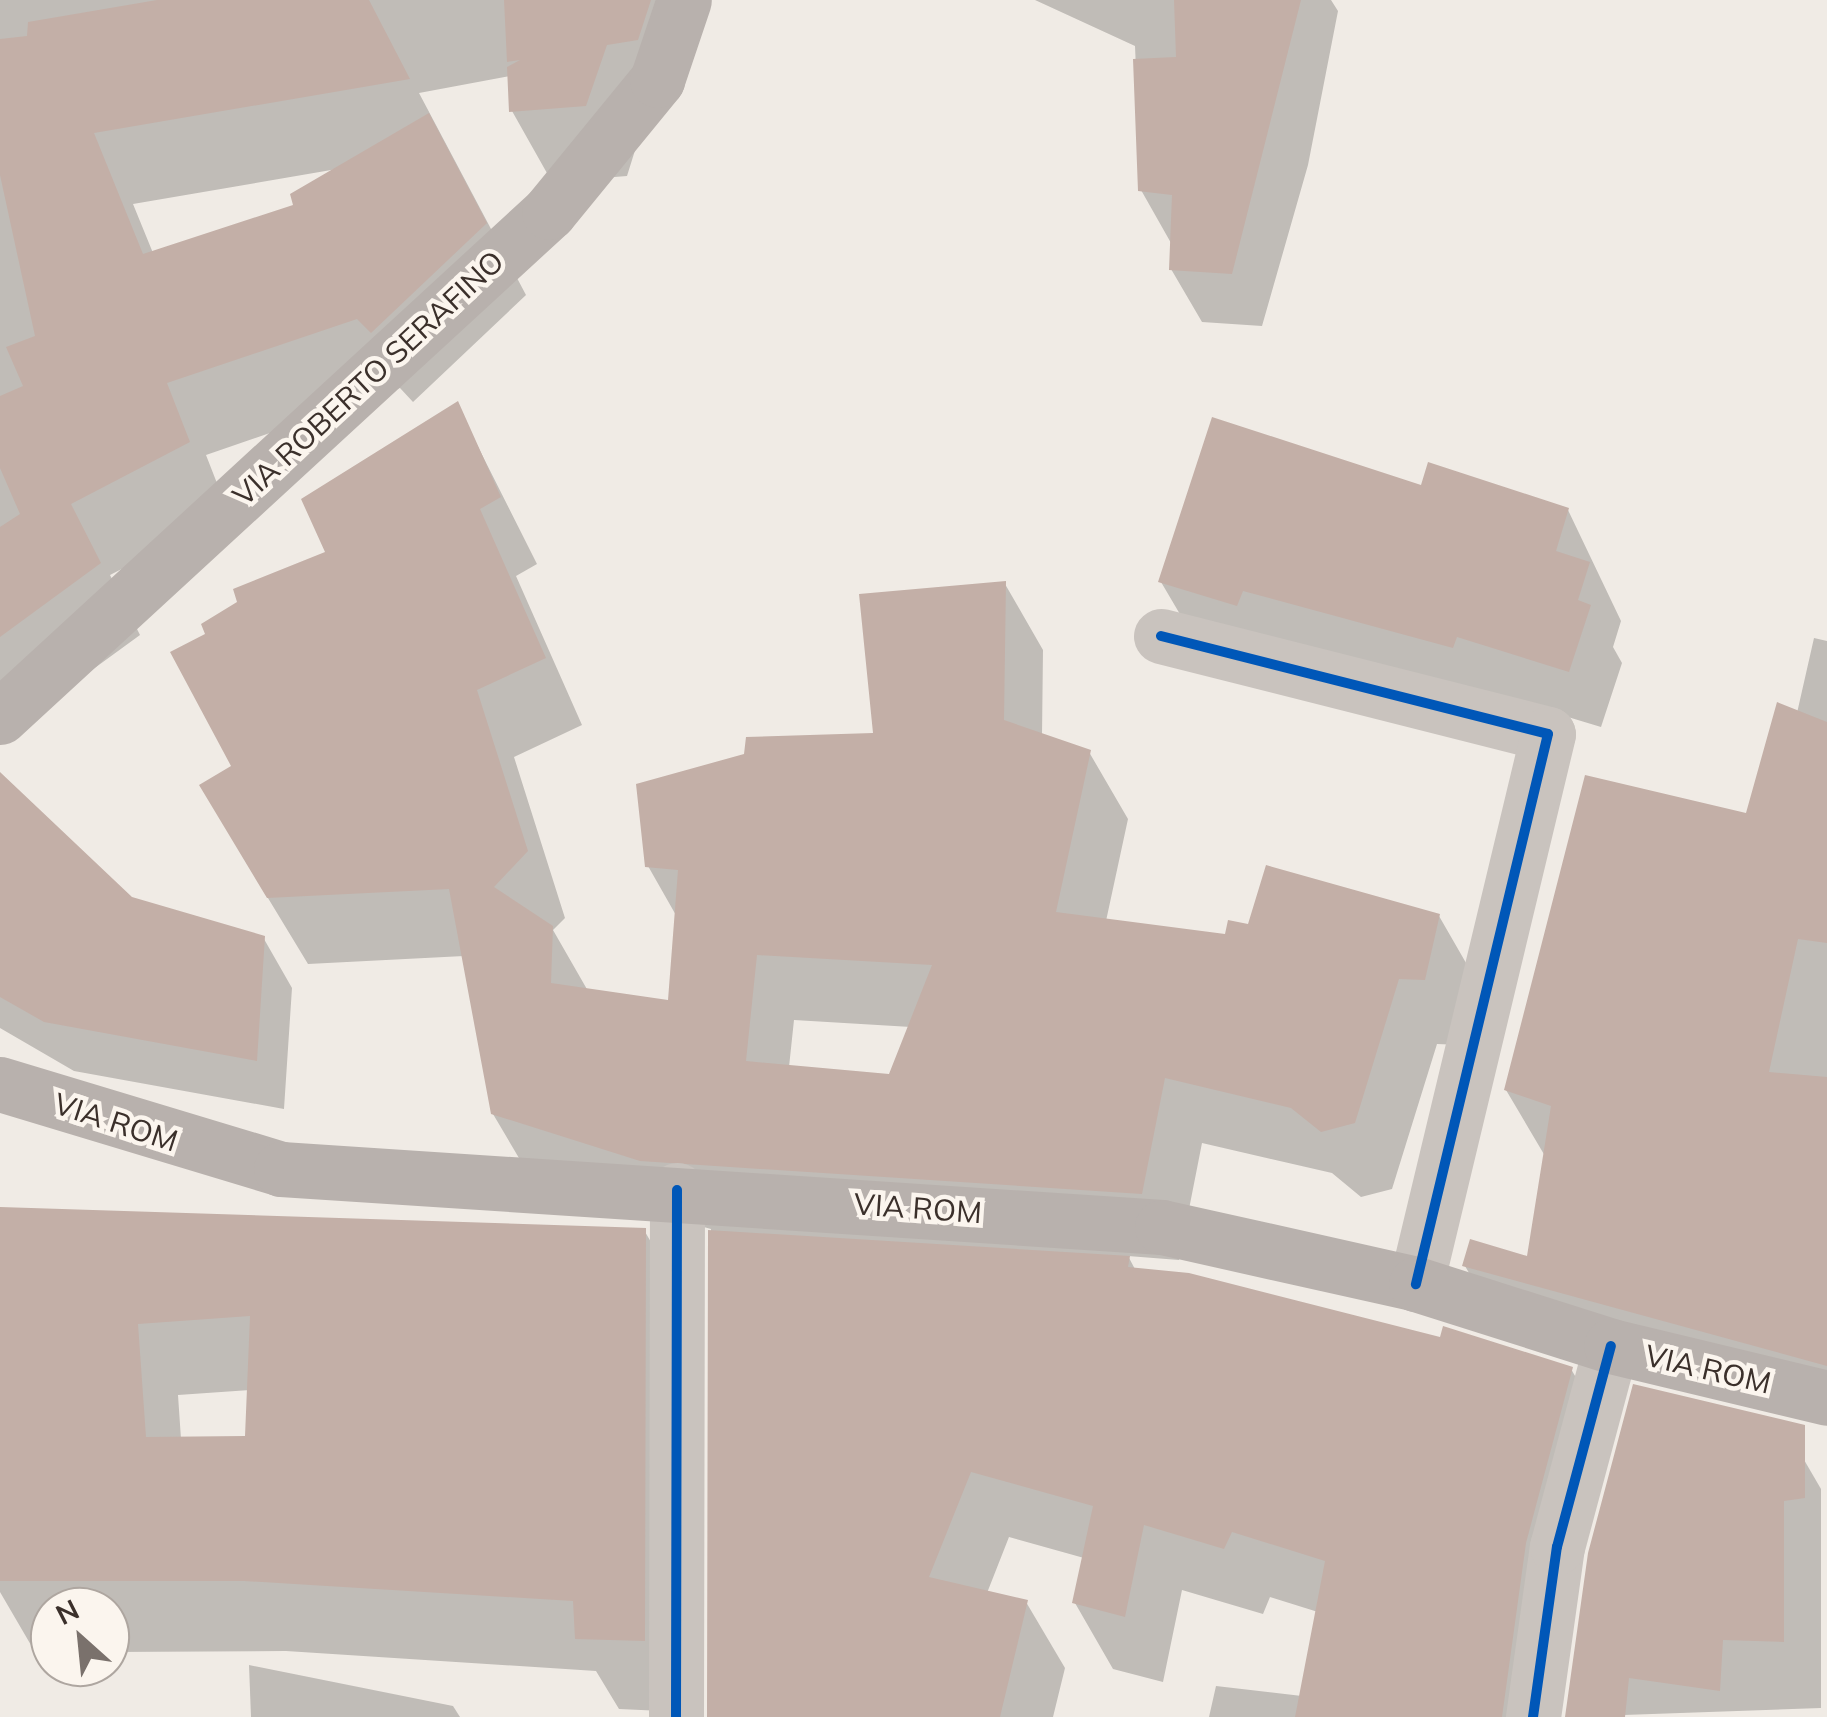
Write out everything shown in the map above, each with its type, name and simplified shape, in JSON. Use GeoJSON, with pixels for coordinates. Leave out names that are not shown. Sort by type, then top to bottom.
{"type":"FeatureCollection","features":[{"type":"Feature","properties":{"kind":"main road","name":"VIA ROBERTO SERAFINO"},"geometry":{"type":"LineString","coordinates":[[0,717],[549,212],[657,80],[684,0]]}},
{"type":"Feature","properties":{"kind":"main road","name":"VIA ROM"},"geometry":{"type":"LineString","coordinates":[[0,1084],[281,1169],[677,1190],[1162,1227],[1416,1284],[1611,1346],[1827,1398]]}},
{"type":"Feature","properties":{"kind":"street"},"geometry":{"type":"LineString","coordinates":[[1161,636],[1548,734],[1416,1284]]}},
{"type":"Feature","properties":{"kind":"street"},"geometry":{"type":"LineString","coordinates":[[676,1717],[677,1190]]}},
{"type":"Feature","properties":{"kind":"street"},"geometry":{"type":"LineString","coordinates":[[1534,1717],[1557,1547],[1611,1346]]}},
{"type":"Feature","properties":{"kind":"building"},"geometry":{"type":"Polygon","coordinates":[[[157,0],[369,0],[410,79],[94,133],[143,254],[293,205],[290,194],[429,113],[487,223],[371,333],[357,319],[167,383],[190,442],[71,504],[101,563],[0,637],[0,527],[20,514],[0,468],[0,396],[23,386],[6,347],[35,336],[0,175],[0,39],[27,36],[28,22],[157,0]]]}},
{"type":"Feature","properties":{"kind":"building"},"geometry":{"type":"Polygon","coordinates":[[[504,0],[651,0],[638,40],[607,45],[586,106],[509,112],[507,67],[520,60],[507,62],[504,0]]]}},
{"type":"Feature","properties":{"kind":"building"},"geometry":{"type":"Polygon","coordinates":[[[1174,0],[1301,0],[1232,274],[1169,270],[1172,195],[1138,191],[1133,59],[1176,57],[1174,0]]]}},
{"type":"Feature","properties":{"kind":"building"},"geometry":{"type":"Polygon","coordinates":[[[458,401],[501,497],[480,509],[546,658],[477,690],[528,851],[494,887],[553,926],[551,983],[668,1000],[678,870],[645,867],[636,784],[744,754],[746,737],[873,733],[859,594],[1006,581],[1004,720],[1091,750],[1056,912],[1225,934],[1228,920],[1248,924],[1266,865],[1440,914],[1425,980],[1399,979],[1355,1123],[1321,1132],[1291,1108],[1165,1078],[1142,1194],[640,1161],[491,1114],[449,889],[267,898],[199,785],[231,766],[170,652],[205,634],[201,624],[237,602],[233,589],[325,552],[301,499],[458,401]],[[757,955],[746,1061],[889,1074],[932,965],[757,955]]]}},
{"type":"Feature","properties":{"kind":"building"},"geometry":{"type":"Polygon","coordinates":[[[1212,417],[1421,485],[1428,462],[1569,508],[1556,551],[1590,562],[1578,600],[1591,605],[1569,672],[1457,637],[1453,648],[1243,591],[1237,606],[1158,582],[1212,417]]]}},
{"type":"Feature","properties":{"kind":"building"},"geometry":{"type":"Polygon","coordinates":[[[1777,702],[1827,722],[1827,943],[1798,939],[1769,1072],[1827,1077],[1827,1366],[1462,1266],[1470,1239],[1527,1256],[1551,1106],[1504,1090],[1585,775],[1746,813],[1777,702]]]}},
{"type":"Feature","properties":{"kind":"building"},"geometry":{"type":"Polygon","coordinates":[[[0,772],[132,897],[265,936],[257,1061],[44,1022],[0,997],[0,772]]]}},
{"type":"Feature","properties":{"kind":"building"},"geometry":{"type":"Polygon","coordinates":[[[0,1207],[646,1228],[645,1641],[575,1639],[573,1601],[244,1581],[0,1581],[0,1207]],[[250,1316],[138,1324],[146,1437],[245,1436],[250,1316]]]}},
{"type":"Feature","properties":{"kind":"building"},"geometry":{"type":"Polygon","coordinates":[[[708,1230],[1130,1256],[1128,1267],[1189,1273],[1440,1337],[1443,1326],[1573,1367],[1526,1543],[1502,1717],[1295,1717],[1325,1561],[1232,1532],[1224,1549],[1144,1525],[1125,1617],[1072,1603],[1093,1506],[971,1472],[929,1577],[1028,1600],[1000,1717],[707,1717],[708,1230]]]}},
{"type":"Feature","properties":{"kind":"building"},"geometry":{"type":"Polygon","coordinates":[[[1633,1384],[1805,1425],[1805,1498],[1784,1501],[1784,1642],[1723,1640],[1720,1691],[1629,1678],[1625,1717],[1565,1717],[1588,1553],[1633,1384]]]}},
{"type":"Feature","properties":{"kind":"cycle path"},"geometry":{"type":"LineString","coordinates":[[1161,636],[1548,734],[1416,1284]]}},
{"type":"Feature","properties":{"kind":"cycle path"},"geometry":{"type":"LineString","coordinates":[[676,1717],[677,1190]]}},
{"type":"Feature","properties":{"kind":"cycle path"},"geometry":{"type":"LineString","coordinates":[[1533,1717],[1557,1547],[1611,1346]]}}]}
